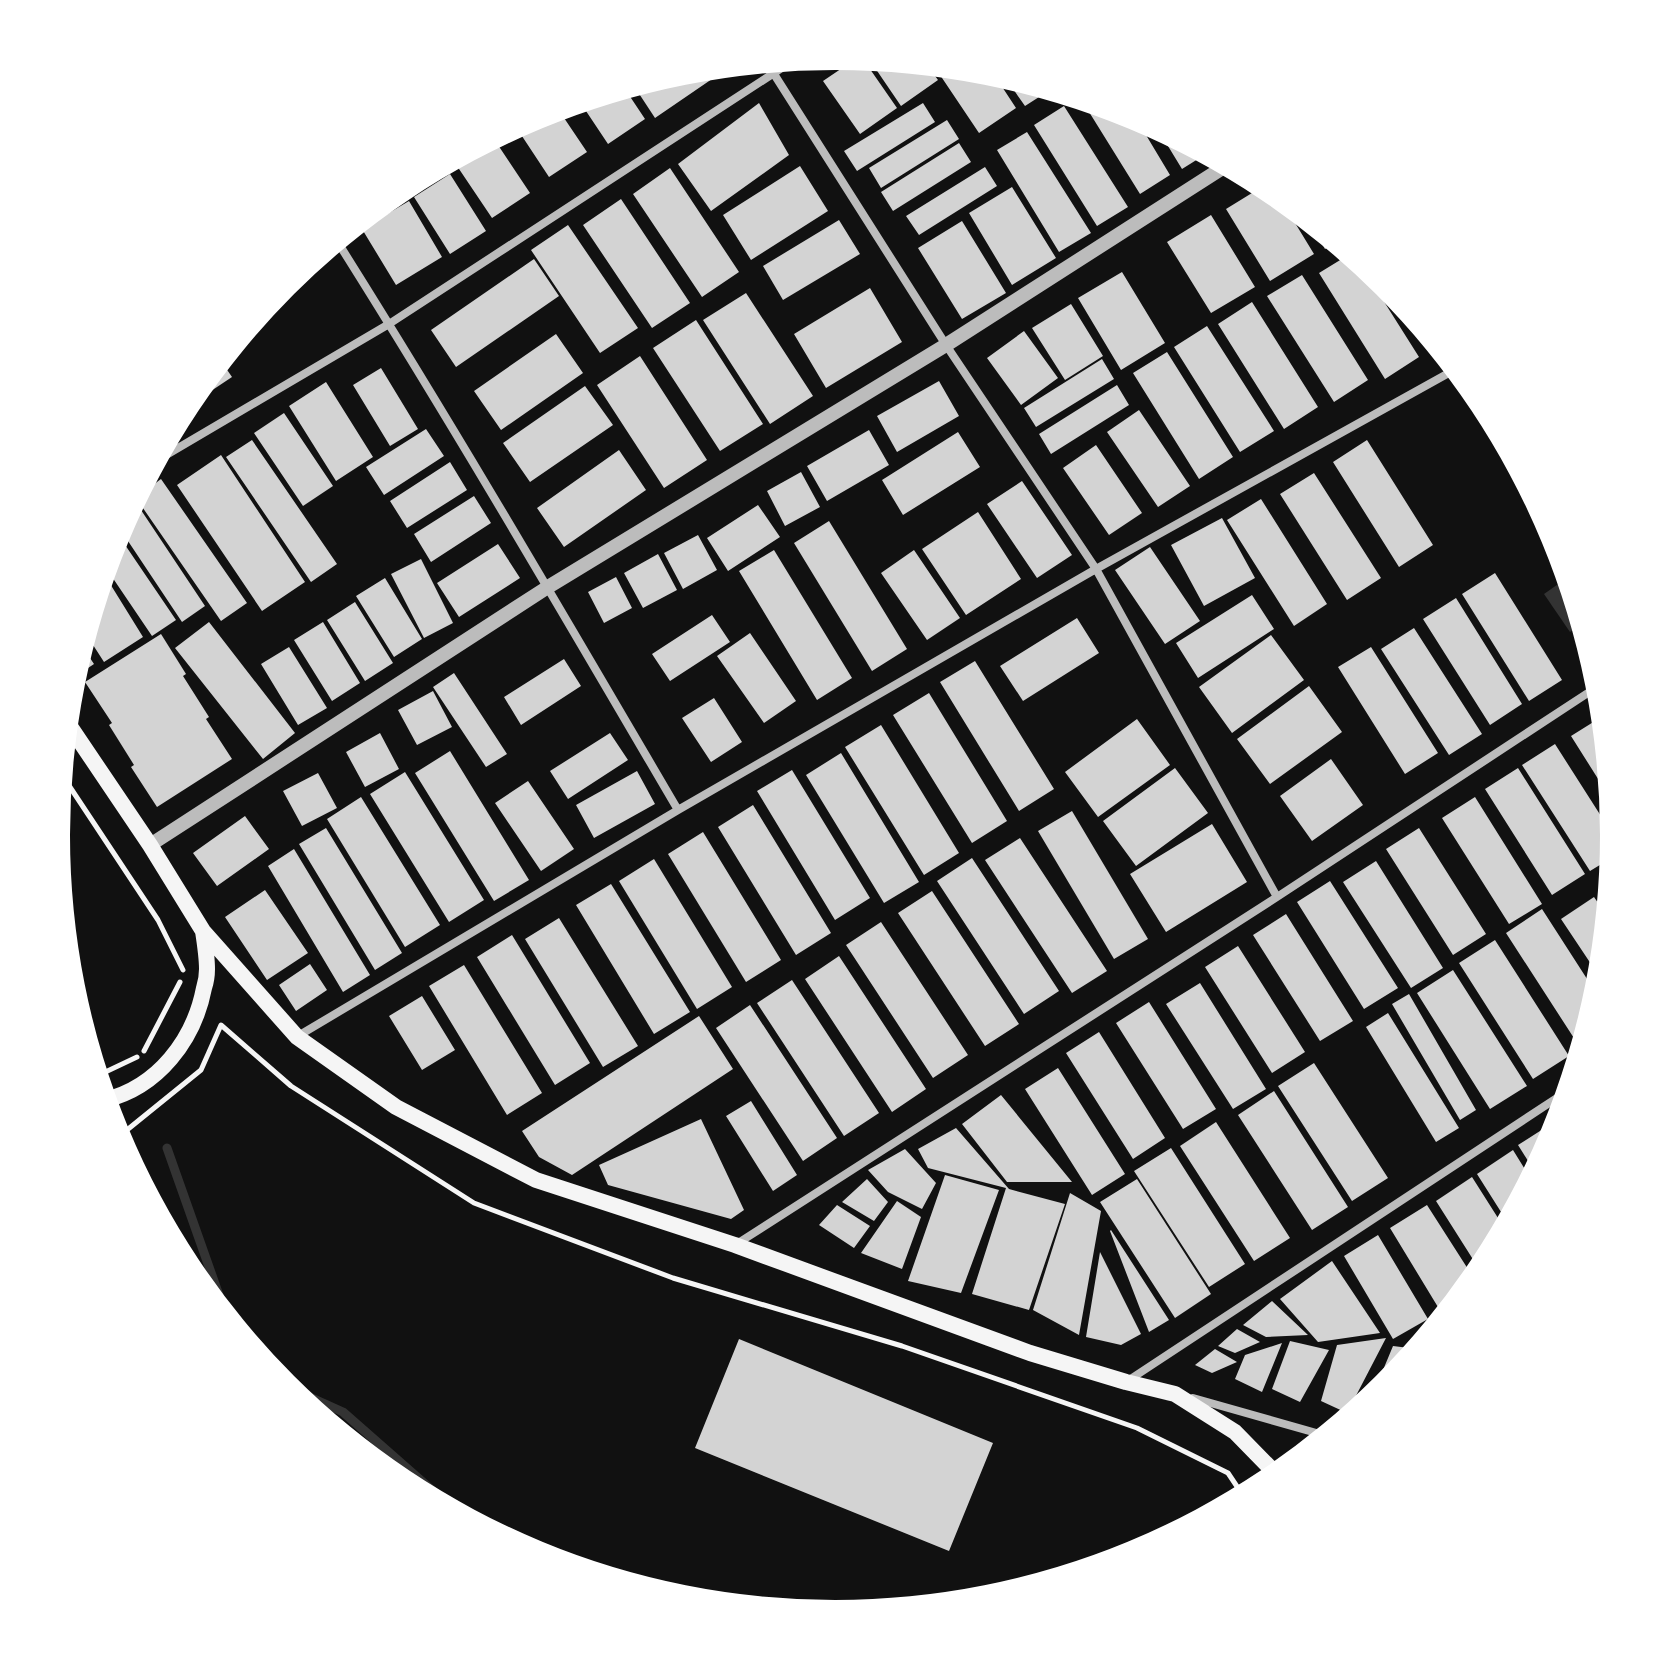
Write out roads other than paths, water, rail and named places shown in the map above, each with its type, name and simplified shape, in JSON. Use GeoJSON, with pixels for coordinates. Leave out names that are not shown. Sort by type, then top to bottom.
{"type":"FeatureCollection","features":[{"type":"Feature","properties":{"kind":"main road"},"geometry":{"type":"LineString","coordinates":[[77,737],[203,931],[297,1037],[396,1107],[536,1180],[735,1245],[1030,1353],[1175,1394],[1235,1432],[1269,1467]]}},
{"type":"Feature","properties":{"kind":"main road"},"geometry":{"type":"LineString","coordinates":[[117,1097],[153,1077],[181,1047],[199,1011],[208,972],[203,931]]}},
{"type":"Feature","properties":{"kind":"street"},"geometry":{"type":"LineString","coordinates":[[175,450],[389,324],[774,73]]}},
{"type":"Feature","properties":{"kind":"street"},"geometry":{"type":"LineString","coordinates":[[774,73],[946,345],[1096,569],[1277,897]]}},
{"type":"Feature","properties":{"kind":"street"},"geometry":{"type":"LineString","coordinates":[[150,845],[548,587],[946,345],[1216,172]]}},
{"type":"Feature","properties":{"kind":"street"},"geometry":{"type":"LineString","coordinates":[[343,250],[548,587],[678,810]]}},
{"type":"Feature","properties":{"kind":"street"},"geometry":{"type":"LineString","coordinates":[[297,1037],[678,810],[1096,569],[1447,374]]}},
{"type":"Feature","properties":{"kind":"street"},"geometry":{"type":"LineString","coordinates":[[735,1245],[1587,693]]}},
{"type":"Feature","properties":{"kind":"street"},"geometry":{"type":"LineString","coordinates":[[1126,1382],[1553,1100]]}},
{"type":"Feature","properties":{"kind":"street"},"geometry":{"type":"LineString","coordinates":[[1175,1394],[1314,1433]]}},
{"type":"Feature","properties":{"kind":"waterway"},"geometry":{"type":"LineString","coordinates":[[167,1148],[215,1283]]}},
{"type":"Feature","properties":{"kind":"waterway"},"geometry":{"type":"LineString","coordinates":[[322,1402],[343,1412],[414,1474]]}}]}
